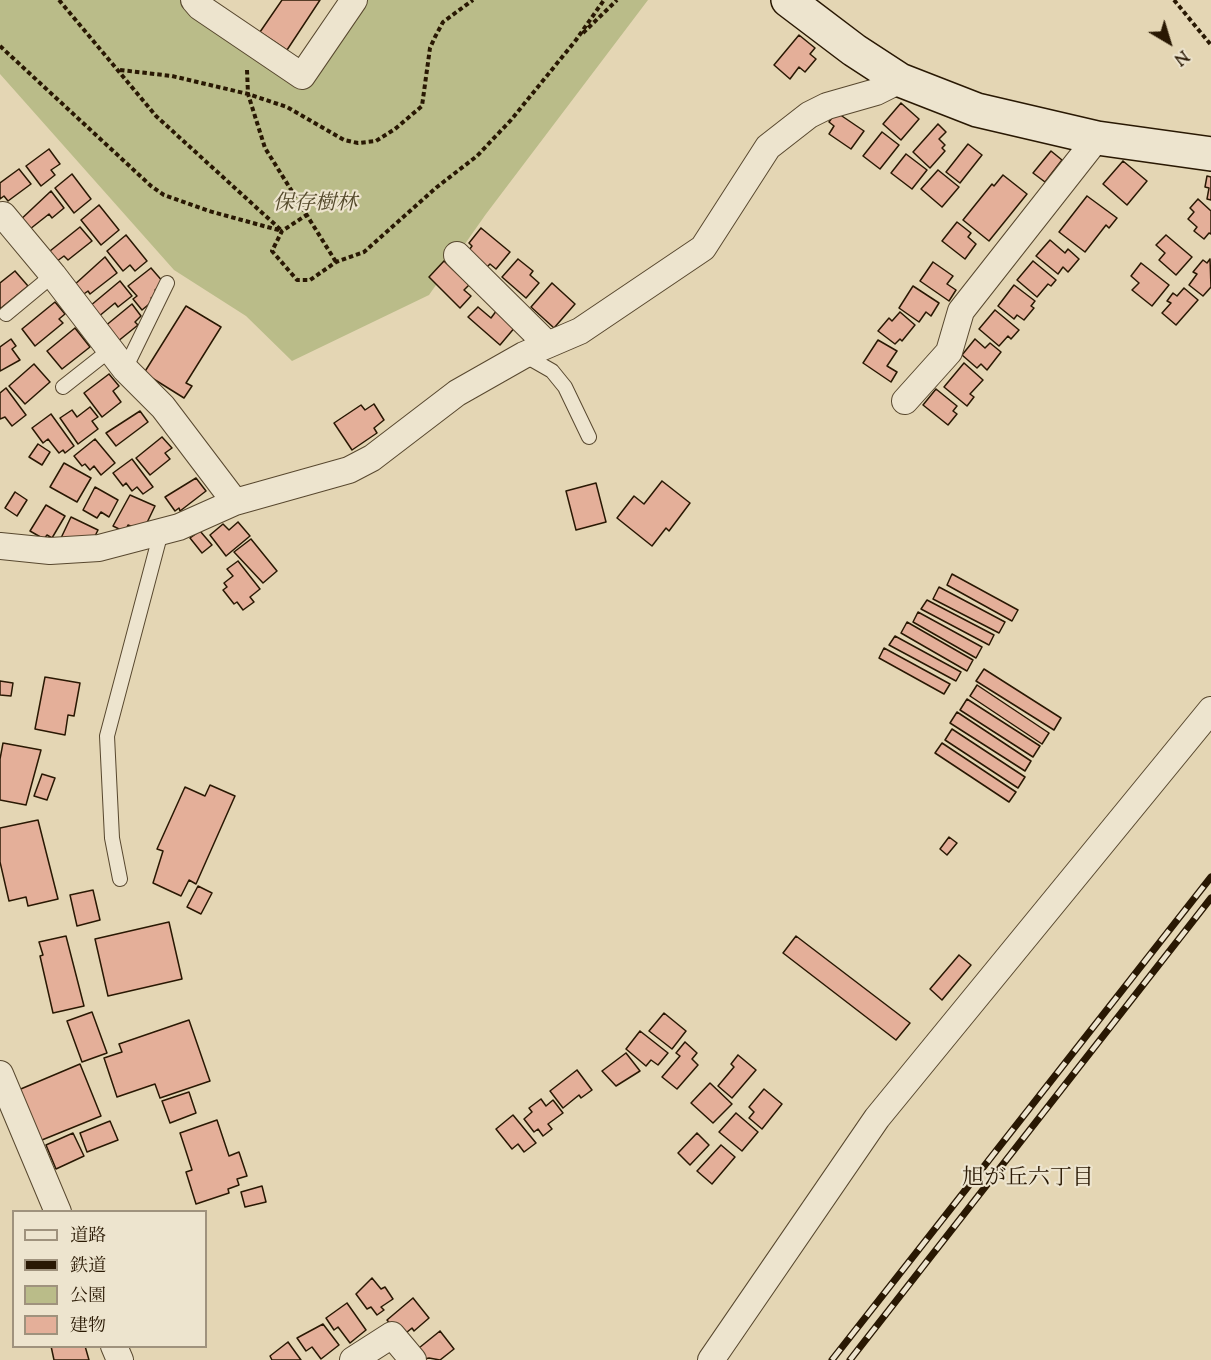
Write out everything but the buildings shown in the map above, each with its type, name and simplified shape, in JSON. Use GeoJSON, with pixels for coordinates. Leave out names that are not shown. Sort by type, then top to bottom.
{"type":"FeatureCollection","features":[{"type":"Feature","properties":{"kind":"street"},"geometry":{"type":"LineString","coordinates":[[199,2],[302,76],[354,0]]}},
{"type":"Feature","properties":{"kind":"street"},"geometry":{"type":"LineString","coordinates":[[788,0],[854,50],[900,80],[977,110],[1097,138],[1211,154]]}},
{"type":"Feature","properties":{"kind":"street"},"geometry":{"type":"LineString","coordinates":[[0,546],[50,552],[99,548],[179,527],[235,502],[349,470],[365,462],[458,393],[524,355],[580,331],[703,248],[768,147],[809,115],[827,106],[876,92],[900,80]]}},
{"type":"Feature","properties":{"kind":"street"},"geometry":{"type":"LineString","coordinates":[[905,401],[949,352],[961,310],[1097,138]]}},
{"type":"Feature","properties":{"kind":"street"},"geometry":{"type":"LineString","coordinates":[[0,217],[3,215],[53,275],[117,360],[163,407],[235,502]]}},
{"type":"Feature","properties":{"kind":"street"},"geometry":{"type":"LineString","coordinates":[[457,255],[547,344]]}},
{"type":"Feature","properties":{"kind":"street"},"geometry":{"type":"LineString","coordinates":[[711,1360],[877,1118],[1211,710]]}},
{"type":"Feature","properties":{"kind":"street"},"geometry":{"type":"LineString","coordinates":[[0,1074],[57,1210]]}},
{"type":"Feature","properties":{"kind":"street"},"geometry":{"type":"LineString","coordinates":[[353,1360],[392,1335],[413,1360]]}},
{"type":"Feature","properties":{"kind":"lane"},"geometry":{"type":"LineString","coordinates":[[6,314],[53,275]]}},
{"type":"Feature","properties":{"kind":"lane"},"geometry":{"type":"LineString","coordinates":[[63,387],[117,360],[167,283]]}},
{"type":"Feature","properties":{"kind":"lane"},"geometry":{"type":"LineString","coordinates":[[524,355],[552,371],[565,387],[589,437]]}},
{"type":"Feature","properties":{"kind":"lane"},"geometry":{"type":"LineString","coordinates":[[120,879],[112,838],[107,736],[160,532]]}},
{"type":"Feature","properties":{"kind":"path"},"geometry":{"type":"LineString","coordinates":[[59,0],[156,116],[282,231]]}},
{"type":"Feature","properties":{"kind":"path"},"geometry":{"type":"LineString","coordinates":[[308,214],[282,231],[272,251],[297,280],[310,280],[336,262],[364,252],[477,156],[511,120],[576,40],[604,0]]}},
{"type":"Feature","properties":{"kind":"path"},"geometry":{"type":"LineString","coordinates":[[576,40],[617,0]]}},
{"type":"Feature","properties":{"kind":"path"},"geometry":{"type":"LineString","coordinates":[[1174,0],[1211,45]]}},
{"type":"Feature","properties":{"kind":"path"},"geometry":{"type":"LineString","coordinates":[[247,38],[248,94],[265,148],[336,262]]}},
{"type":"Feature","properties":{"kind":"path"},"geometry":{"type":"LineString","coordinates":[[0,46],[151,186],[164,195],[209,211],[282,231]]}},
{"type":"Feature","properties":{"kind":"green space","name":"保存樹林"},"geometry":{"type":"Polygon","coordinates":[[[0,0],[194,0],[302,76],[354,0],[648,0],[486,214],[429,295],[292,361],[246,316],[174,270],[0,74],[0,0]]]}},
{"type":"Feature","properties":{"kind":"railway"},"geometry":{"type":"LineString","coordinates":[[832,1360],[1211,877]]}},
{"type":"Feature","properties":{"kind":"railway"},"geometry":{"type":"LineString","coordinates":[[850,1360],[1211,898]]}},
{"type":"Feature","properties":{"kind":"district","name":"旭が丘六丁目"},"geometry":{"type":"Point","coordinates":[1028,1180]}}]}
